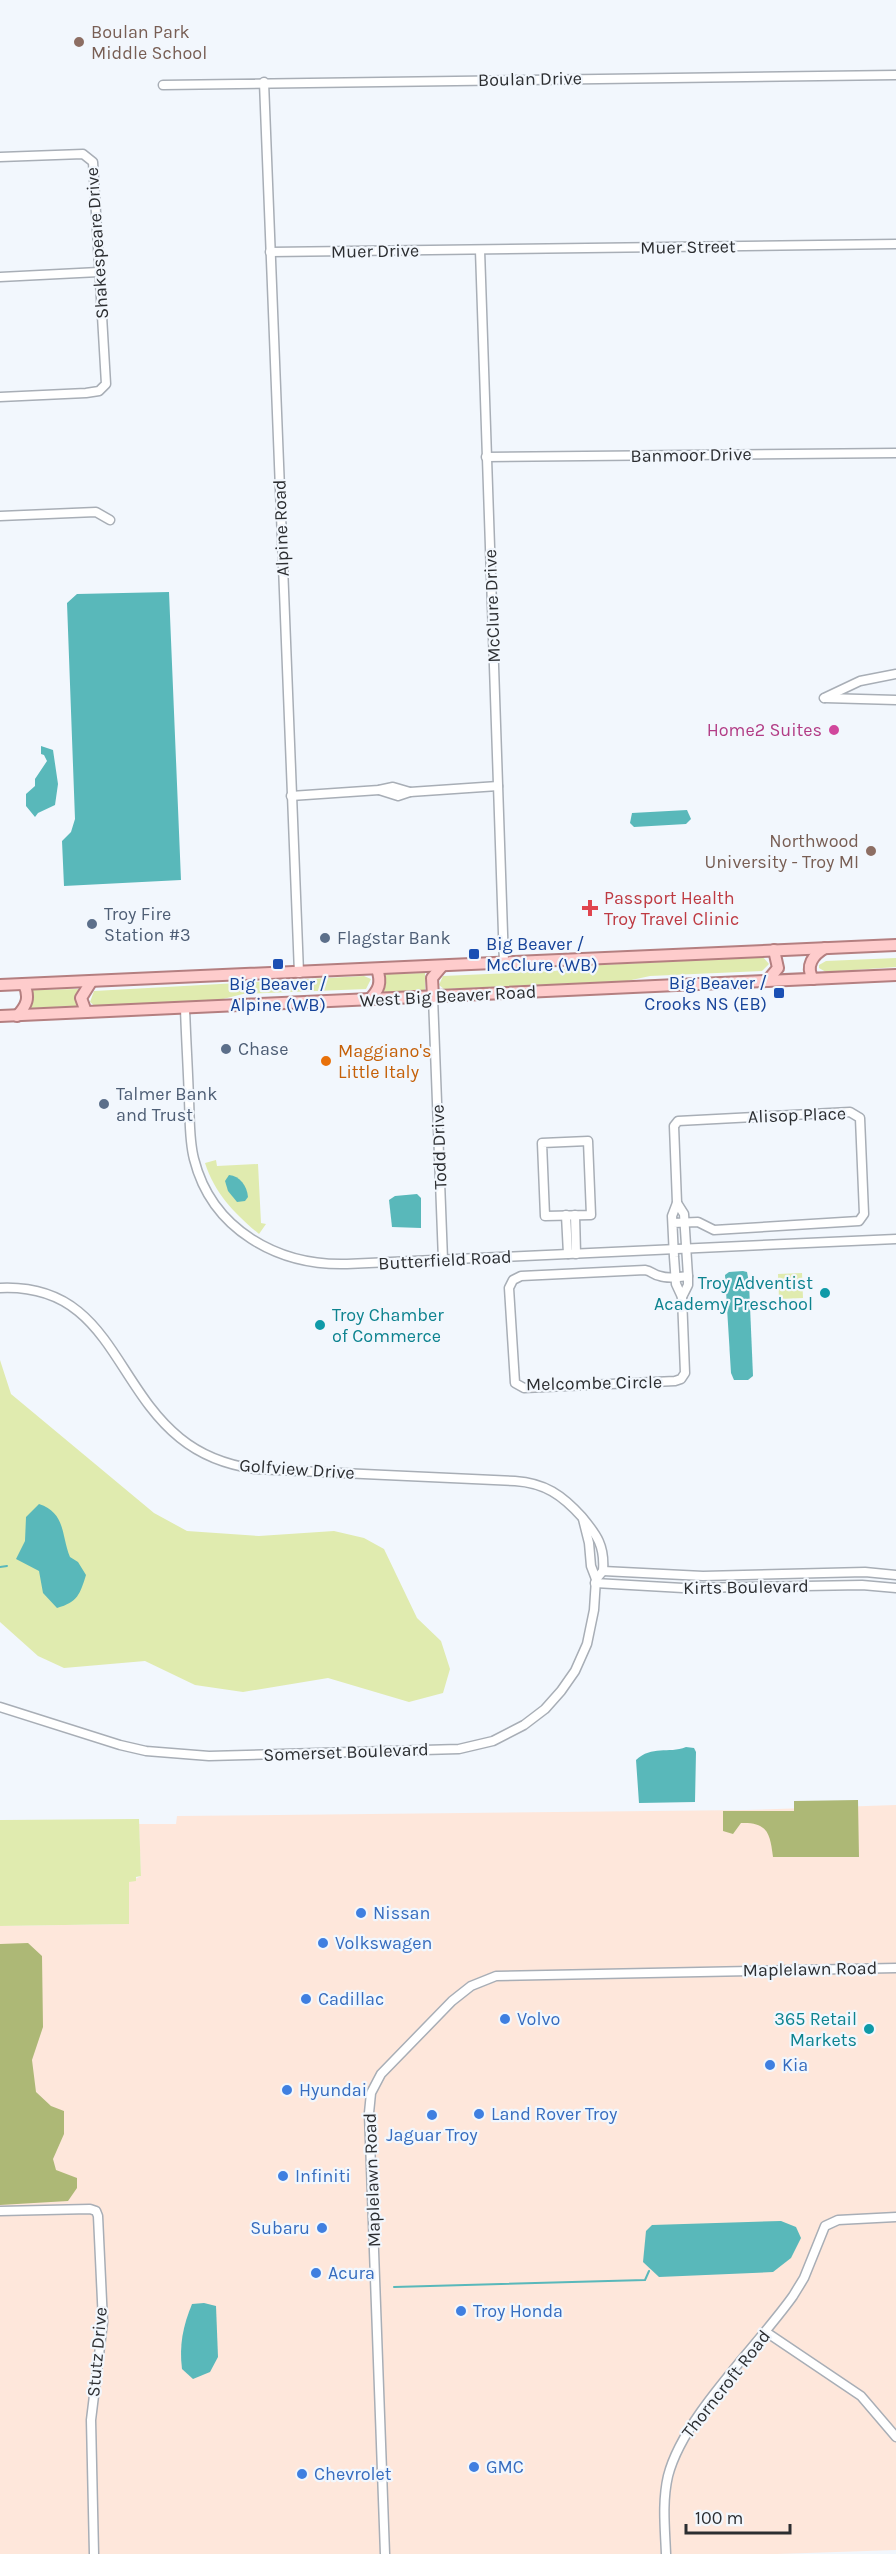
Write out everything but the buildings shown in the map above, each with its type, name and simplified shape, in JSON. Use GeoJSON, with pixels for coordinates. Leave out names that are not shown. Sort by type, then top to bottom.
{"type":"FeatureCollection","features":[{"type":"Feature","properties":{"kind":"main road","name":"West Big Beaver Road"},"geometry":{"type":"LineString","coordinates":[[0,986],[896,945]]}},
{"type":"Feature","properties":{"kind":"main road"},"geometry":{"type":"LineString","coordinates":[[813,979],[809,970],[811,961],[825,948]]}},
{"type":"Feature","properties":{"kind":"main road"},"geometry":{"type":"LineString","coordinates":[[767,981],[778,968],[774,950]]}},
{"type":"Feature","properties":{"kind":"main road"},"geometry":{"type":"LineString","coordinates":[[433,997],[432,978],[442,966]]}},
{"type":"Feature","properties":{"kind":"main road"},"geometry":{"type":"LineString","coordinates":[[369,1000],[379,988],[377,969]]}},
{"type":"Feature","properties":{"kind":"main road","name":"West Big Beaver Road"},"geometry":{"type":"LineString","coordinates":[[0,1016],[896,975]]}},
{"type":"Feature","properties":{"kind":"main road"},"geometry":{"type":"LineString","coordinates":[[86,1012],[81,998],[91,982]]}},
{"type":"Feature","properties":{"kind":"main road"},"geometry":{"type":"LineString","coordinates":[[17,1016],[24,1009],[28,997],[24,984]]}},
{"type":"Feature","properties":{"kind":"street","name":"Boulan Drive"},"geometry":{"type":"LineString","coordinates":[[163,84],[896,75]]}},
{"type":"Feature","properties":{"kind":"street","name":"Alpine Road"},"geometry":{"type":"LineString","coordinates":[[264,82],[298,973]]}},
{"type":"Feature","properties":{"kind":"street","name":"Shakespeare Drive"},"geometry":{"type":"LineString","coordinates":[[0,157],[78,154],[90,158],[95,177],[106,384],[99,391],[86,393],[0,397]]}},
{"type":"Feature","properties":{"kind":"street","name":"Muer Street"},"geometry":{"type":"LineString","coordinates":[[480,250],[896,244]]}},
{"type":"Feature","properties":{"kind":"street","name":"Muer Drive"},"geometry":{"type":"LineString","coordinates":[[270,252],[480,250]]}},
{"type":"Feature","properties":{"kind":"street","name":"McClure Drive"},"geometry":{"type":"LineString","coordinates":[[480,250],[504,963]]}},
{"type":"Feature","properties":{"kind":"street"},"geometry":{"type":"LineString","coordinates":[[0,277],[99,272]]}},
{"type":"Feature","properties":{"kind":"street","name":"Banmoor Drive"},"geometry":{"type":"LineString","coordinates":[[486,457],[896,453]]}},
{"type":"Feature","properties":{"kind":"street"},"geometry":{"type":"LineString","coordinates":[[0,516],[96,512],[111,520]]}},
{"type":"Feature","properties":{"kind":"street"},"geometry":{"type":"LineString","coordinates":[[896,674],[860,681],[824,698],[896,700]]}},
{"type":"Feature","properties":{"kind":"street"},"geometry":{"type":"LineString","coordinates":[[860,681],[858,695],[861,699]]}},
{"type":"Feature","properties":{"kind":"street"},"geometry":{"type":"LineString","coordinates":[[291,796],[398,787],[410,792],[498,786]]}},
{"type":"Feature","properties":{"kind":"street","name":"Todd Drive"},"geometry":{"type":"LineString","coordinates":[[433,997],[443,1260]]}},
{"type":"Feature","properties":{"kind":"street","name":"Butterfield Road"},"geometry":{"type":"LineString","coordinates":[[185,1008],[190,1139],[195,1161],[211,1198],[234,1226],[270,1251],[304,1262],[330,1265],[896,1239]]}},
{"type":"Feature","properties":{"kind":"street","name":"Alisop Place"},"geometry":{"type":"LineString","coordinates":[[673,1223],[698,1222],[714,1230],[859,1221],[864,1214],[860,1118],[850,1112],[678,1121],[674,1126],[677,1203],[673,1223],[674,1249]]}},
{"type":"Feature","properties":{"kind":"street"},"geometry":{"type":"LineString","coordinates":[[588,1141],[591,1215],[570,1215],[545,1216],[542,1143],[588,1141]]}},
{"type":"Feature","properties":{"kind":"street","name":"Alisop Place"},"geometry":{"type":"LineString","coordinates":[[677,1203],[684,1214],[686,1249]]}},
{"type":"Feature","properties":{"kind":"street"},"geometry":{"type":"LineString","coordinates":[[570,1215],[572,1254]]}},
{"type":"Feature","properties":{"kind":"street","name":"Melcombe Circle"},"geometry":{"type":"LineString","coordinates":[[674,1249],[675,1277],[682,1298],[685,1373],[681,1379],[524,1388],[515,1383],[509,1288],[513,1280],[521,1276],[645,1270],[657,1276],[675,1277],[688,1276]]}},
{"type":"Feature","properties":{"kind":"street","name":"Melcombe Circle"},"geometry":{"type":"LineString","coordinates":[[682,1298],[688,1285],[686,1249]]}},
{"type":"Feature","properties":{"kind":"street","name":"Golfview Drive"},"geometry":{"type":"LineString","coordinates":[[0,1287],[37,1290],[69,1303],[95,1326],[157,1414],[178,1437],[218,1461],[255,1469],[525,1482],[546,1487],[563,1497],[600,1539],[603,1570]]}},
{"type":"Feature","properties":{"kind":"street","name":"Golfview Drive"},"geometry":{"type":"LineString","coordinates":[[583,1519],[595,1581]]}},
{"type":"Feature","properties":{"kind":"street"},"geometry":{"type":"LineString","coordinates":[[595,1581],[603,1570]]}},
{"type":"Feature","properties":{"kind":"street","name":"Kirts Boulevard"},"geometry":{"type":"LineString","coordinates":[[603,1570],[703,1576],[818,1572],[896,1575]]}},
{"type":"Feature","properties":{"kind":"street","name":"Kirts Boulevard"},"geometry":{"type":"LineString","coordinates":[[595,1581],[683,1588],[862,1585],[896,1588]]}},
{"type":"Feature","properties":{"kind":"street","name":"Somerset Boulevard"},"geometry":{"type":"LineString","coordinates":[[0,1707],[120,1746],[171,1754],[209,1756],[334,1753],[473,1746],[503,1737],[524,1725],[545,1709],[561,1691],[575,1671],[587,1644],[594,1610],[595,1581]]}},
{"type":"Feature","properties":{"kind":"street","name":"Maplelawn Road"},"geometry":{"type":"LineString","coordinates":[[385,2554],[369,2113],[371,2093],[381,2074],[452,2001],[471,1986],[496,1976],[896,1968]]}},
{"type":"Feature","properties":{"kind":"street","name":"Stutz Drive"},"geometry":{"type":"LineString","coordinates":[[0,2211],[90,2209],[96,2211],[98,2216],[103,2322],[91,2420],[94,2554]]}},
{"type":"Feature","properties":{"kind":"street","name":"Thorncroft Road"},"geometry":{"type":"LineString","coordinates":[[666,2554],[665,2494],[671,2466],[681,2442],[699,2414],[766,2332],[804,2278],[825,2226],[838,2220],[896,2217]]}},
{"type":"Feature","properties":{"kind":"street"},"geometry":{"type":"LineString","coordinates":[[766,2332],[853,2390],[892,2425],[896,2437]]}},
{"type":"Feature","properties":{"kind":"shaded area"},"geometry":{"type":"Polygon","coordinates":[[[896,1805],[896,2550],[777,2554],[0,2554],[0,1926],[129,1924],[129,1882],[141,1876],[139,1824],[176,1824],[177,1816],[746,1810],[896,1805]]]}},
{"type":"Feature","properties":{"kind":"green space"},"geometry":{"type":"Polygon","coordinates":[[[763,957],[769,964],[762,971],[650,976],[627,981],[444,989],[439,985],[443,976],[555,971],[580,966],[763,957]]]}},
{"type":"Feature","properties":{"kind":"green space"},"geometry":{"type":"Polygon","coordinates":[[[896,958],[896,967],[826,972],[819,968],[819,965],[826,961],[896,958]]]}},
{"type":"Feature","properties":{"kind":"green space"},"geometry":{"type":"Polygon","coordinates":[[[425,973],[425,991],[382,993],[384,974],[425,973]]]}},
{"type":"Feature","properties":{"kind":"green space"},"geometry":{"type":"Polygon","coordinates":[[[364,976],[371,979],[366,989],[243,994],[219,1000],[96,1007],[90,1002],[94,991],[364,976]]]}},
{"type":"Feature","properties":{"kind":"green space"},"geometry":{"type":"Polygon","coordinates":[[[78,989],[76,1006],[31,1008],[30,1006],[33,990],[78,989]]]}},
{"type":"Feature","properties":{"kind":"green space"},"geometry":{"type":"Polygon","coordinates":[[[216,1160],[217,1166],[258,1164],[261,1223],[266,1224],[259,1234],[234,1211],[214,1184],[205,1163],[216,1160]]]}},
{"type":"Feature","properties":{"kind":"green space"},"geometry":{"type":"Polygon","coordinates":[[[802,1273],[803,1298],[779,1299],[778,1274],[802,1273]]]}},
{"type":"Feature","properties":{"kind":"green space"},"geometry":{"type":"Polygon","coordinates":[[[0,1360],[11,1394],[154,1513],[187,1531],[259,1536],[334,1531],[364,1538],[384,1549],[417,1618],[441,1641],[450,1669],[443,1693],[409,1702],[328,1678],[243,1692],[195,1685],[145,1661],[64,1668],[38,1656],[0,1622],[0,1360]]]}},
{"type":"Feature","properties":{"kind":"green space"},"geometry":{"type":"Polygon","coordinates":[[[858,1800],[859,1857],[773,1857],[769,1836],[762,1827],[741,1823],[733,1834],[723,1831],[723,1811],[794,1811],[794,1801],[858,1800]]]}},
{"type":"Feature","properties":{"kind":"green space"},"geometry":{"type":"Polygon","coordinates":[[[139,1819],[141,1876],[136,1877],[136,1881],[129,1882],[129,1924],[0,1926],[0,1820],[139,1819]]]}},
{"type":"Feature","properties":{"kind":"green space"},"geometry":{"type":"Polygon","coordinates":[[[28,1943],[42,1956],[43,2027],[32,2060],[36,2092],[51,2106],[64,2111],[64,2134],[53,2159],[56,2170],[77,2178],[77,2188],[68,2201],[0,2205],[0,1944],[28,1943]]]}},
{"type":"Feature","properties":{"kind":"water"},"geometry":{"type":"Polygon","coordinates":[[[169,592],[181,880],[64,886],[62,841],[71,832],[75,819],[67,603],[77,594],[169,592]]]}},
{"type":"Feature","properties":{"kind":"water"},"geometry":{"type":"Polygon","coordinates":[[[41,746],[53,750],[58,784],[55,805],[38,813],[35,817],[26,806],[26,794],[35,786],[35,779],[47,761],[41,754],[41,746]]]}},
{"type":"Feature","properties":{"kind":"water"},"geometry":{"type":"Polygon","coordinates":[[[687,810],[691,819],[686,824],[634,827],[630,823],[632,813],[687,810]]]}},
{"type":"Feature","properties":{"kind":"water"},"geometry":{"type":"Polygon","coordinates":[[[229,1175],[236,1177],[244,1185],[248,1197],[245,1201],[237,1202],[228,1191],[225,1181],[229,1175]]]}},
{"type":"Feature","properties":{"kind":"water"},"geometry":{"type":"Polygon","coordinates":[[[417,1194],[421,1198],[421,1228],[392,1227],[389,1200],[395,1196],[417,1194]]]}},
{"type":"Feature","properties":{"kind":"water"},"geometry":{"type":"Polygon","coordinates":[[[729,1272],[747,1272],[749,1283],[753,1376],[748,1380],[734,1380],[731,1373],[725,1275],[729,1272]]]}},
{"type":"Feature","properties":{"kind":"water"},"geometry":{"type":"Polygon","coordinates":[[[39,1504],[48,1508],[58,1519],[70,1557],[78,1562],[86,1575],[74,1600],[57,1608],[43,1593],[39,1571],[16,1559],[25,1541],[26,1517],[39,1504]]]}},
{"type":"Feature","properties":{"kind":"water"},"geometry":{"type":"Polygon","coordinates":[[[694,1748],[696,1752],[695,1802],[639,1803],[636,1760],[654,1751],[694,1748]]]}},
{"type":"Feature","properties":{"kind":"water"},"geometry":{"type":"Polygon","coordinates":[[[781,2221],[796,2227],[801,2238],[791,2258],[773,2272],[659,2277],[643,2262],[646,2231],[652,2225],[781,2221]]]}},
{"type":"Feature","properties":{"kind":"water"},"geometry":{"type":"Polygon","coordinates":[[[204,2303],[216,2306],[218,2357],[210,2372],[193,2379],[182,2369],[182,2336],[192,2304],[204,2303]]]}},
{"type":"Feature","properties":{"kind":"waterway"},"geometry":{"type":"LineString","coordinates":[[0,1567],[7,1566]]}},
{"type":"Feature","properties":{"kind":"waterway"},"geometry":{"type":"LineString","coordinates":[[394,2287],[645,2280],[649,2271]]}},
{"type":"Feature","properties":{"kind":"place","name":"Boulan Park Middle School"},"geometry":{"type":"Point","coordinates":[79,42]}},
{"type":"Feature","properties":{"kind":"place","name":"Home2 Suites"},"geometry":{"type":"Point","coordinates":[834,730]}},
{"type":"Feature","properties":{"kind":"place","name":"Northwood University - Troy MI"},"geometry":{"type":"Point","coordinates":[871,851]}},
{"type":"Feature","properties":{"kind":"place","name":"Passport Health Troy Travel Clinic"},"geometry":{"type":"Point","coordinates":[590,908]}},
{"type":"Feature","properties":{"kind":"place","name":"Troy Fire Station #3"},"geometry":{"type":"Point","coordinates":[92,924]}},
{"type":"Feature","properties":{"kind":"place","name":"Flagstar Bank"},"geometry":{"type":"Point","coordinates":[325,938]}},
{"type":"Feature","properties":{"kind":"place","name":"Big Beaver / McClure (WB)"},"geometry":{"type":"Point","coordinates":[474,954]}},
{"type":"Feature","properties":{"kind":"place","name":"Big Beaver / Alpine (WB)"},"geometry":{"type":"Point","coordinates":[278,964]}},
{"type":"Feature","properties":{"kind":"place","name":"Big Beaver / Crooks NS (EB)"},"geometry":{"type":"Point","coordinates":[779,993]}},
{"type":"Feature","properties":{"kind":"place","name":"Chase"},"geometry":{"type":"Point","coordinates":[226,1049]}},
{"type":"Feature","properties":{"kind":"place","name":"Maggiano's Little Italy"},"geometry":{"type":"Point","coordinates":[326,1061]}},
{"type":"Feature","properties":{"kind":"place","name":"Talmer Bank and Trust"},"geometry":{"type":"Point","coordinates":[104,1104]}},
{"type":"Feature","properties":{"kind":"place","name":"Troy Adventist Academy Preschool"},"geometry":{"type":"Point","coordinates":[825,1293]}},
{"type":"Feature","properties":{"kind":"place","name":"Troy Chamber of Commerce"},"geometry":{"type":"Point","coordinates":[320,1325]}},
{"type":"Feature","properties":{"kind":"place","name":"Nissan"},"geometry":{"type":"Point","coordinates":[361,1913]}},
{"type":"Feature","properties":{"kind":"place","name":"Volkswagen"},"geometry":{"type":"Point","coordinates":[323,1943]}},
{"type":"Feature","properties":{"kind":"place","name":"Cadillac"},"geometry":{"type":"Point","coordinates":[306,1999]}},
{"type":"Feature","properties":{"kind":"place","name":"Volvo"},"geometry":{"type":"Point","coordinates":[505,2019]}},
{"type":"Feature","properties":{"kind":"place","name":"365 Retail Markets"},"geometry":{"type":"Point","coordinates":[869,2029]}},
{"type":"Feature","properties":{"kind":"place","name":"Kia"},"geometry":{"type":"Point","coordinates":[770,2065]}},
{"type":"Feature","properties":{"kind":"place","name":"Hyundai"},"geometry":{"type":"Point","coordinates":[287,2090]}},
{"type":"Feature","properties":{"kind":"place","name":"Land Rover Troy"},"geometry":{"type":"Point","coordinates":[479,2114]}},
{"type":"Feature","properties":{"kind":"place","name":"Jaguar Troy"},"geometry":{"type":"Point","coordinates":[432,2115]}},
{"type":"Feature","properties":{"kind":"place","name":"Infiniti"},"geometry":{"type":"Point","coordinates":[283,2176]}},
{"type":"Feature","properties":{"kind":"place","name":"Subaru"},"geometry":{"type":"Point","coordinates":[322,2228]}},
{"type":"Feature","properties":{"kind":"place","name":"Acura"},"geometry":{"type":"Point","coordinates":[316,2273]}},
{"type":"Feature","properties":{"kind":"place","name":"Troy Honda"},"geometry":{"type":"Point","coordinates":[461,2311]}},
{"type":"Feature","properties":{"kind":"place","name":"GMC"},"geometry":{"type":"Point","coordinates":[474,2467]}},
{"type":"Feature","properties":{"kind":"place","name":"Chevrolet"},"geometry":{"type":"Point","coordinates":[302,2474]}}]}
